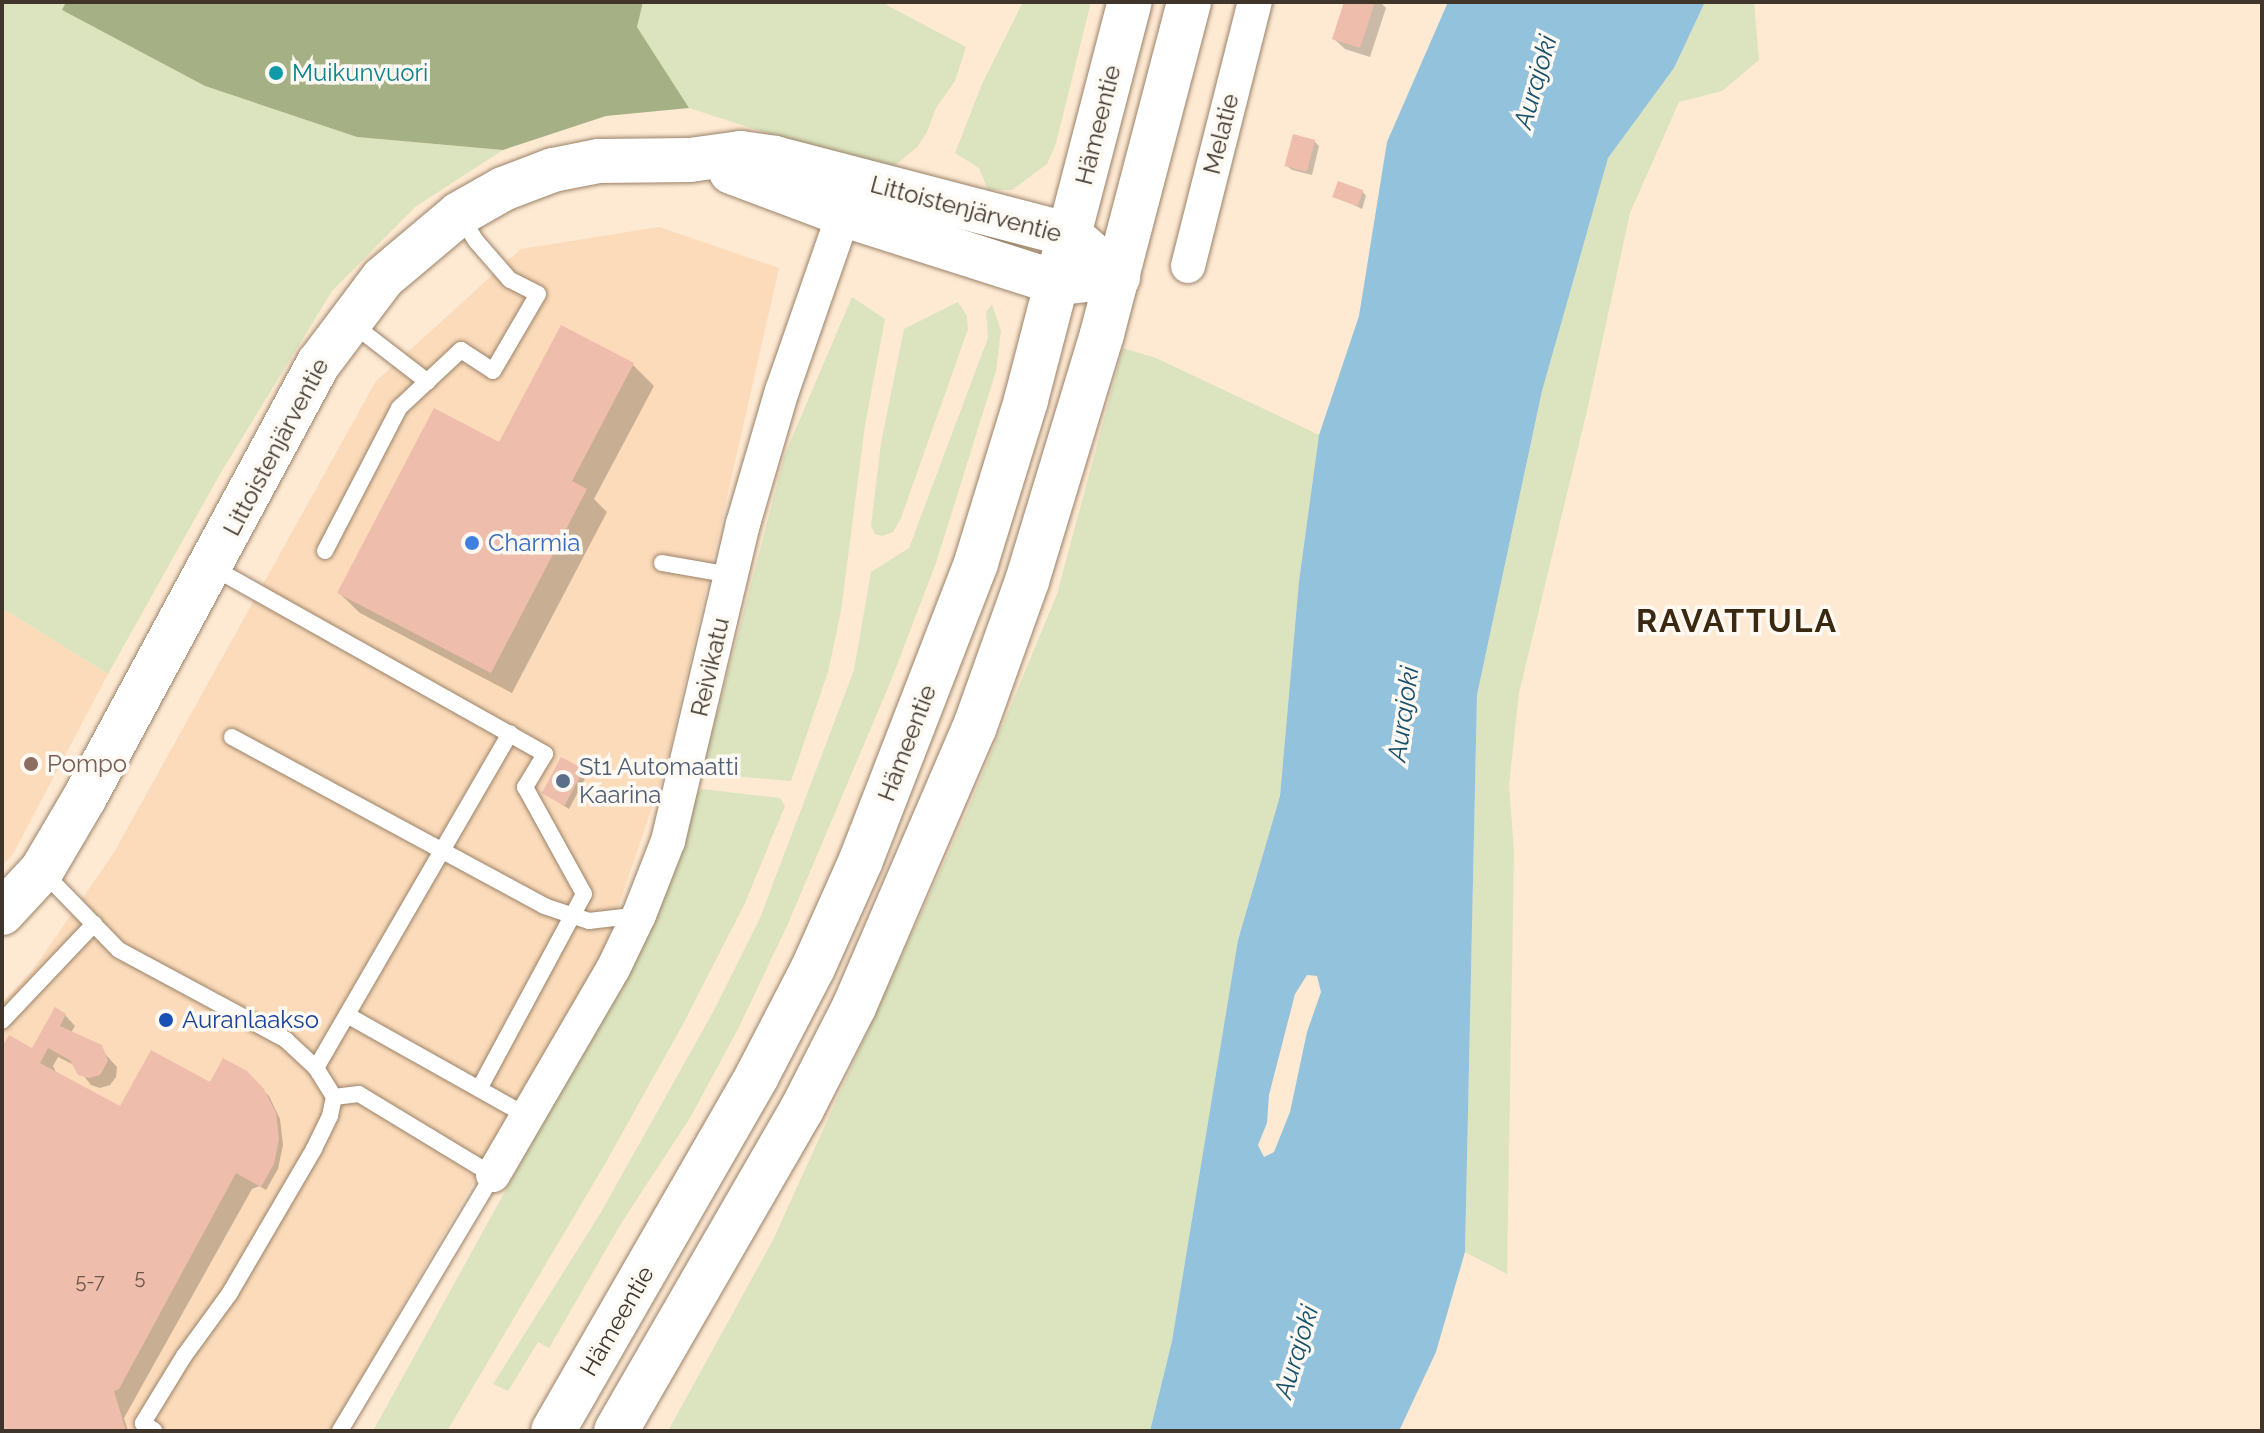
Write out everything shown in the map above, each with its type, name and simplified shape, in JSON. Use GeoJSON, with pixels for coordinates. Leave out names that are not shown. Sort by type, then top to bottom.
{"type":"FeatureCollection","features":[{"type":"Feature","properties":{"kind":"main road","name":"Hämeentie"},"geometry":{"type":"LineString","coordinates":[[553,1431],[757,1076],[813,968],[855,874],[976,563],[1058,283],[1130,2]]}},
{"type":"Feature","properties":{"kind":"main road"},"geometry":{"type":"LineString","coordinates":[[616,1431],[802,1109],[854,1007],[974,729],[1027,581],[1118,277],[1189,2]]}},
{"type":"Feature","properties":{"kind":"main road","name":"Littoistenjärventie"},"geometry":{"type":"LineString","coordinates":[[2,913],[42,870],[212,567],[319,363],[348,320],[383,278],[459,214],[503,189],[553,170],[599,161],[690,160],[741,153],[775,158],[850,197],[1058,283],[1118,277]]}},
{"type":"Feature","properties":{"kind":"main road","name":"Littoistenjärventie"},"geometry":{"type":"LineString","coordinates":[[850,197],[1070,235],[1118,277]]}},
{"type":"Feature","properties":{"kind":"street","name":"Melatie"},"geometry":{"type":"LineString","coordinates":[[1188,266],[1255,2]]}},
{"type":"Feature","properties":{"kind":"street","name":"Reivikatu"},"geometry":{"type":"LineString","coordinates":[[493,1175],[613,969],[639,915],[668,841],[731,575],[782,391],[850,197]]}},
{"type":"Feature","properties":{"kind":"lane"},"geometry":{"type":"LineString","coordinates":[[325,551],[399,408],[461,350],[493,371],[538,294],[510,280],[476,241],[459,214]]}},
{"type":"Feature","properties":{"kind":"lane"},"geometry":{"type":"LineString","coordinates":[[348,320],[428,382]]}},
{"type":"Feature","properties":{"kind":"lane"},"geometry":{"type":"LineString","coordinates":[[662,563],[731,575]]}},
{"type":"Feature","properties":{"kind":"lane"},"geometry":{"type":"LineString","coordinates":[[212,567],[545,754],[525,787],[584,894],[479,1089]]}},
{"type":"Feature","properties":{"kind":"lane"},"geometry":{"type":"LineString","coordinates":[[316,1068],[510,733]]}},
{"type":"Feature","properties":{"kind":"lane"},"geometry":{"type":"LineString","coordinates":[[232,737],[544,906],[589,921],[639,915]]}},
{"type":"Feature","properties":{"kind":"lane"},"geometry":{"type":"LineString","coordinates":[[42,870],[119,950],[286,1040],[316,1068],[334,1097],[330,1116],[314,1149],[258,1246],[143,1423],[155,1431]]}},
{"type":"Feature","properties":{"kind":"lane"},"geometry":{"type":"LineString","coordinates":[[2,1021],[94,924]]}},
{"type":"Feature","properties":{"kind":"lane"},"geometry":{"type":"LineString","coordinates":[[347,1015],[527,1116]]}},
{"type":"Feature","properties":{"kind":"lane"},"geometry":{"type":"LineString","coordinates":[[334,1097],[359,1094],[493,1175],[340,1431]]}},
{"type":"Feature","properties":{"kind":"shaded area"},"geometry":{"type":"Polygon","coordinates":[[[659,227],[779,268],[665,770],[599,963],[331,1431],[2,1431],[2,1003],[32,971],[113,854],[376,381],[521,249],[659,227]]]}},
{"type":"Feature","properties":{"kind":"shaded area","name":"Pompo"},"geometry":{"type":"Polygon","coordinates":[[[2,608],[108,674],[13,854],[2,866],[2,608]]]}},
{"type":"Feature","properties":{"kind":"green space"},"geometry":{"type":"Polygon","coordinates":[[[2,2],[66,2],[62,10],[205,86],[357,137],[503,150],[415,207],[332,291],[220,474],[108,674],[2,608],[2,2]]]}},
{"type":"Feature","properties":{"kind":"green space"},"geometry":{"type":"Polygon","coordinates":[[[66,2],[643,2],[637,27],[689,108],[606,116],[503,150],[357,137],[205,86],[62,10],[66,2]]]}},
{"type":"Feature","properties":{"kind":"green space"},"geometry":{"type":"Polygon","coordinates":[[[643,2],[881,2],[966,47],[955,81],[936,108],[927,132],[917,147],[887,172],[689,108],[637,27],[643,2]]]}},
{"type":"Feature","properties":{"kind":"green space"},"geometry":{"type":"Polygon","coordinates":[[[1023,2],[1091,2],[1056,143],[1047,164],[1012,190],[988,190],[979,168],[955,153],[982,84],[1023,2]]]}},
{"type":"Feature","properties":{"kind":"green space"},"geometry":{"type":"Polygon","coordinates":[[[1705,2],[1754,2],[1759,60],[1722,91],[1679,102],[1630,213],[1589,402],[1519,693],[1509,785],[1514,851],[1507,1274],[1465,1252],[1477,695],[1542,391],[1608,157],[1674,68],[1705,2]]]}},
{"type":"Feature","properties":{"kind":"green space"},"geometry":{"type":"Polygon","coordinates":[[[852,297],[885,319],[865,425],[841,611],[828,672],[791,781],[707,774],[702,771],[785,454],[852,297]]]}},
{"type":"Feature","properties":{"kind":"green space"},"geometry":{"type":"Polygon","coordinates":[[[958,302],[967,316],[968,329],[901,518],[893,532],[882,536],[875,534],[871,526],[881,443],[904,329],[958,302]]]}},
{"type":"Feature","properties":{"kind":"green space"},"geometry":{"type":"Polygon","coordinates":[[[992,304],[1001,331],[996,371],[936,563],[890,683],[787,926],[739,1027],[690,1118],[622,1222],[549,1348],[538,1342],[508,1391],[493,1384],[600,1214],[713,1012],[760,918],[854,670],[871,572],[909,548],[988,338],[986,312],[992,304]]]}},
{"type":"Feature","properties":{"kind":"green space"},"geometry":{"type":"Polygon","coordinates":[[[1123,348],[1156,358],[1319,435],[1299,581],[1280,796],[1238,940],[1172,1341],[1150,1431],[668,1431],[773,1240],[963,821],[1057,594],[1123,348]]]}},
{"type":"Feature","properties":{"kind":"green space"},"geometry":{"type":"Polygon","coordinates":[[[702,789],[780,798],[785,806],[745,903],[682,1026],[605,1164],[447,1431],[373,1431],[631,963],[696,794],[702,789]]]}},
{"type":"Feature","properties":{"kind":"water","name":"Aurajoki"},"geometry":{"type":"Polygon","coordinates":[[[1448,2],[1705,2],[1674,68],[1608,158],[1542,391],[1477,695],[1465,1252],[1436,1352],[1399,1431],[1150,1431],[1172,1341],[1238,940],[1280,796],[1299,581],[1319,435],[1359,316],[1387,142],[1448,2]],[[1307,975],[1295,994],[1269,1095],[1267,1123],[1258,1145],[1264,1157],[1274,1152],[1290,1112],[1307,1032],[1321,992],[1317,976],[1307,975]]]}},
{"type":"Feature","properties":{"kind":"building"},"geometry":{"type":"Polygon","coordinates":[[[1344,2],[1375,2],[1360,48],[1332,39],[1344,2]]]}},
{"type":"Feature","properties":{"kind":"building"},"geometry":{"type":"Polygon","coordinates":[[[1293,134],[1315,140],[1307,172],[1284,166],[1293,134]]]}},
{"type":"Feature","properties":{"kind":"building"},"geometry":{"type":"Polygon","coordinates":[[[1338,181],[1363,190],[1358,206],[1332,197],[1338,181]]]}},
{"type":"Feature","properties":{"kind":"building"},"geometry":{"type":"Polygon","coordinates":[[[561,325],[634,363],[572,481],[587,489],[491,673],[337,593],[434,408],[499,442],[561,325]]]}},
{"type":"Feature","properties":{"kind":"building"},"geometry":{"type":"Polygon","coordinates":[[[561,757],[584,769],[565,805],[542,793],[561,757]]]}},
{"type":"Feature","properties":{"kind":"building"},"geometry":{"type":"Polygon","coordinates":[[[55,1007],[66,1014],[60,1026],[102,1045],[108,1061],[100,1075],[89,1078],[78,1075],[70,1060],[48,1048],[40,1063],[120,1106],[151,1050],[210,1082],[223,1058],[247,1071],[264,1089],[276,1113],[279,1139],[274,1164],[261,1187],[236,1173],[119,1389],[114,1391],[126,1431],[2,1431],[2,1047],[9,1035],[32,1048],[55,1007]]]}},
{"type":"Feature","properties":{"kind":"place","name":"Muikunvuori"},"geometry":{"type":"Point","coordinates":[276,73]}},
{"type":"Feature","properties":{"kind":"place","name":"Charmia"},"geometry":{"type":"Point","coordinates":[472,543]}},
{"type":"Feature","properties":{"kind":"place","name":"Pompo"},"geometry":{"type":"Point","coordinates":[31,764]}},
{"type":"Feature","properties":{"kind":"place","name":"St1 Automaatti Kaarina"},"geometry":{"type":"Point","coordinates":[563,781]}},
{"type":"Feature","properties":{"kind":"place","name":"Auranlaakso"},"geometry":{"type":"Point","coordinates":[166,1020]}},
{"type":"Feature","properties":{"kind":"district","name":"RAVATTULA"},"geometry":{"type":"Point","coordinates":[1737,621]}}]}
